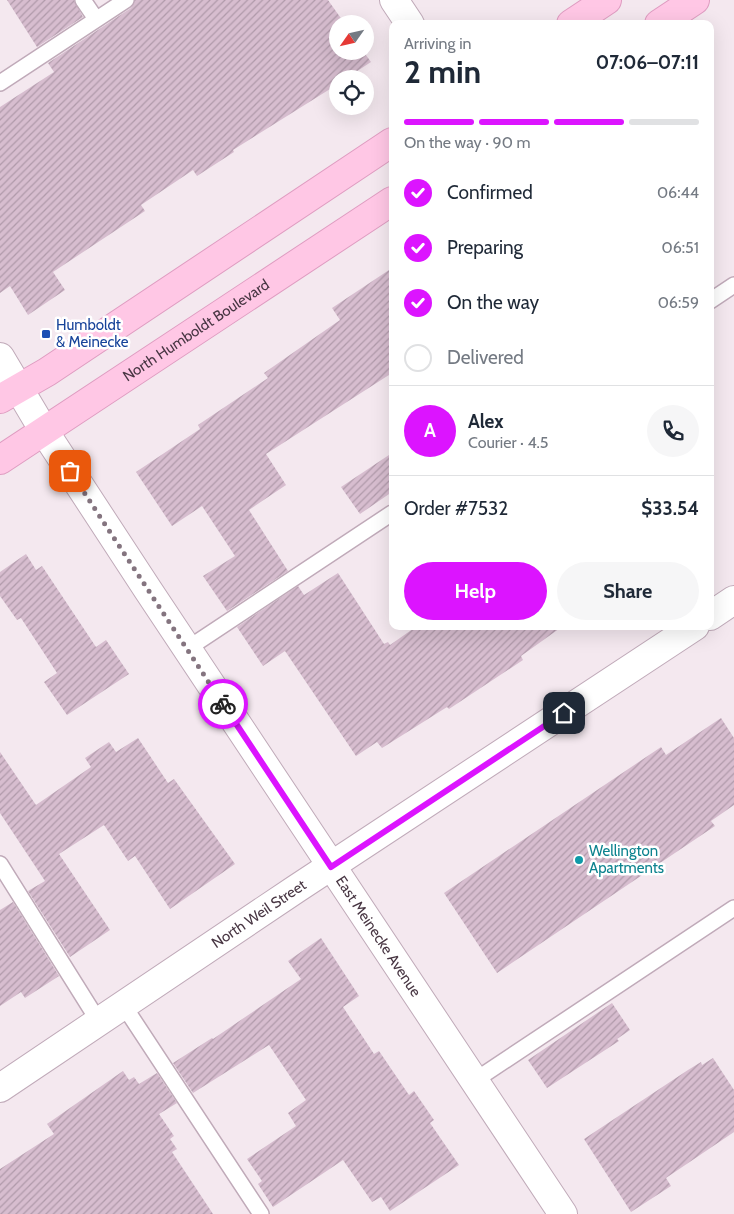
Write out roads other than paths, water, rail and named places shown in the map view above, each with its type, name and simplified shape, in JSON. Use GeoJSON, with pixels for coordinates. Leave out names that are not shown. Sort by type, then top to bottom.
{"type":"FeatureCollection","features":[{"type":"Feature","properties":{"kind":"main road"},"geometry":{"type":"LineString","coordinates":[[577,20],[607,0]]}},
{"type":"Feature","properties":{"kind":"main road"},"geometry":{"type":"LineString","coordinates":[[665,20],[695,0]]}},
{"type":"Feature","properties":{"kind":"main road"},"geometry":{"type":"LineString","coordinates":[[9,394],[389,144]]}},
{"type":"Feature","properties":{"kind":"main road","name":"North Humboldt Boulevard"},"geometry":{"type":"LineString","coordinates":[[0,460],[389,203]]}},
{"type":"Feature","properties":{"kind":"street"},"geometry":{"type":"LineString","coordinates":[[394,0],[407,20]]}},
{"type":"Feature","properties":{"kind":"street","name":"East Meinecke Avenue"},"geometry":{"type":"LineString","coordinates":[[0,357],[9,394],[44,431],[187,650],[563,1214]]}},
{"type":"Feature","properties":{"kind":"street"},"geometry":{"type":"LineString","coordinates":[[714,613],[734,600]]}},
{"type":"Feature","properties":{"kind":"street","name":"North Weil Street"},"geometry":{"type":"LineString","coordinates":[[0,1088],[688,630]]}},
{"type":"Feature","properties":{"kind":"lane"},"geometry":{"type":"LineString","coordinates":[[83,0],[96,19]]}},
{"type":"Feature","properties":{"kind":"lane"},"geometry":{"type":"LineString","coordinates":[[0,83],[126,0]]}},
{"type":"Feature","properties":{"kind":"lane"},"geometry":{"type":"LineString","coordinates":[[714,298],[734,285]]}},
{"type":"Feature","properties":{"kind":"lane"},"geometry":{"type":"LineString","coordinates":[[187,650],[389,515]]}},
{"type":"Feature","properties":{"kind":"lane"},"geometry":{"type":"LineString","coordinates":[[0,864],[99,1022]]}},
{"type":"Feature","properties":{"kind":"lane"},"geometry":{"type":"LineString","coordinates":[[474,1081],[734,908]]}},
{"type":"Feature","properties":{"kind":"lane"},"geometry":{"type":"LineString","coordinates":[[124,1006],[261,1214]]}},
{"type":"Feature","properties":{"kind":"place","name":"Humboldt & Meinecke"},"geometry":{"type":"Point","coordinates":[46,334]}},
{"type":"Feature","properties":{"kind":"place","name":"Wellington Apartments"},"geometry":{"type":"Point","coordinates":[579,860]}}]}
